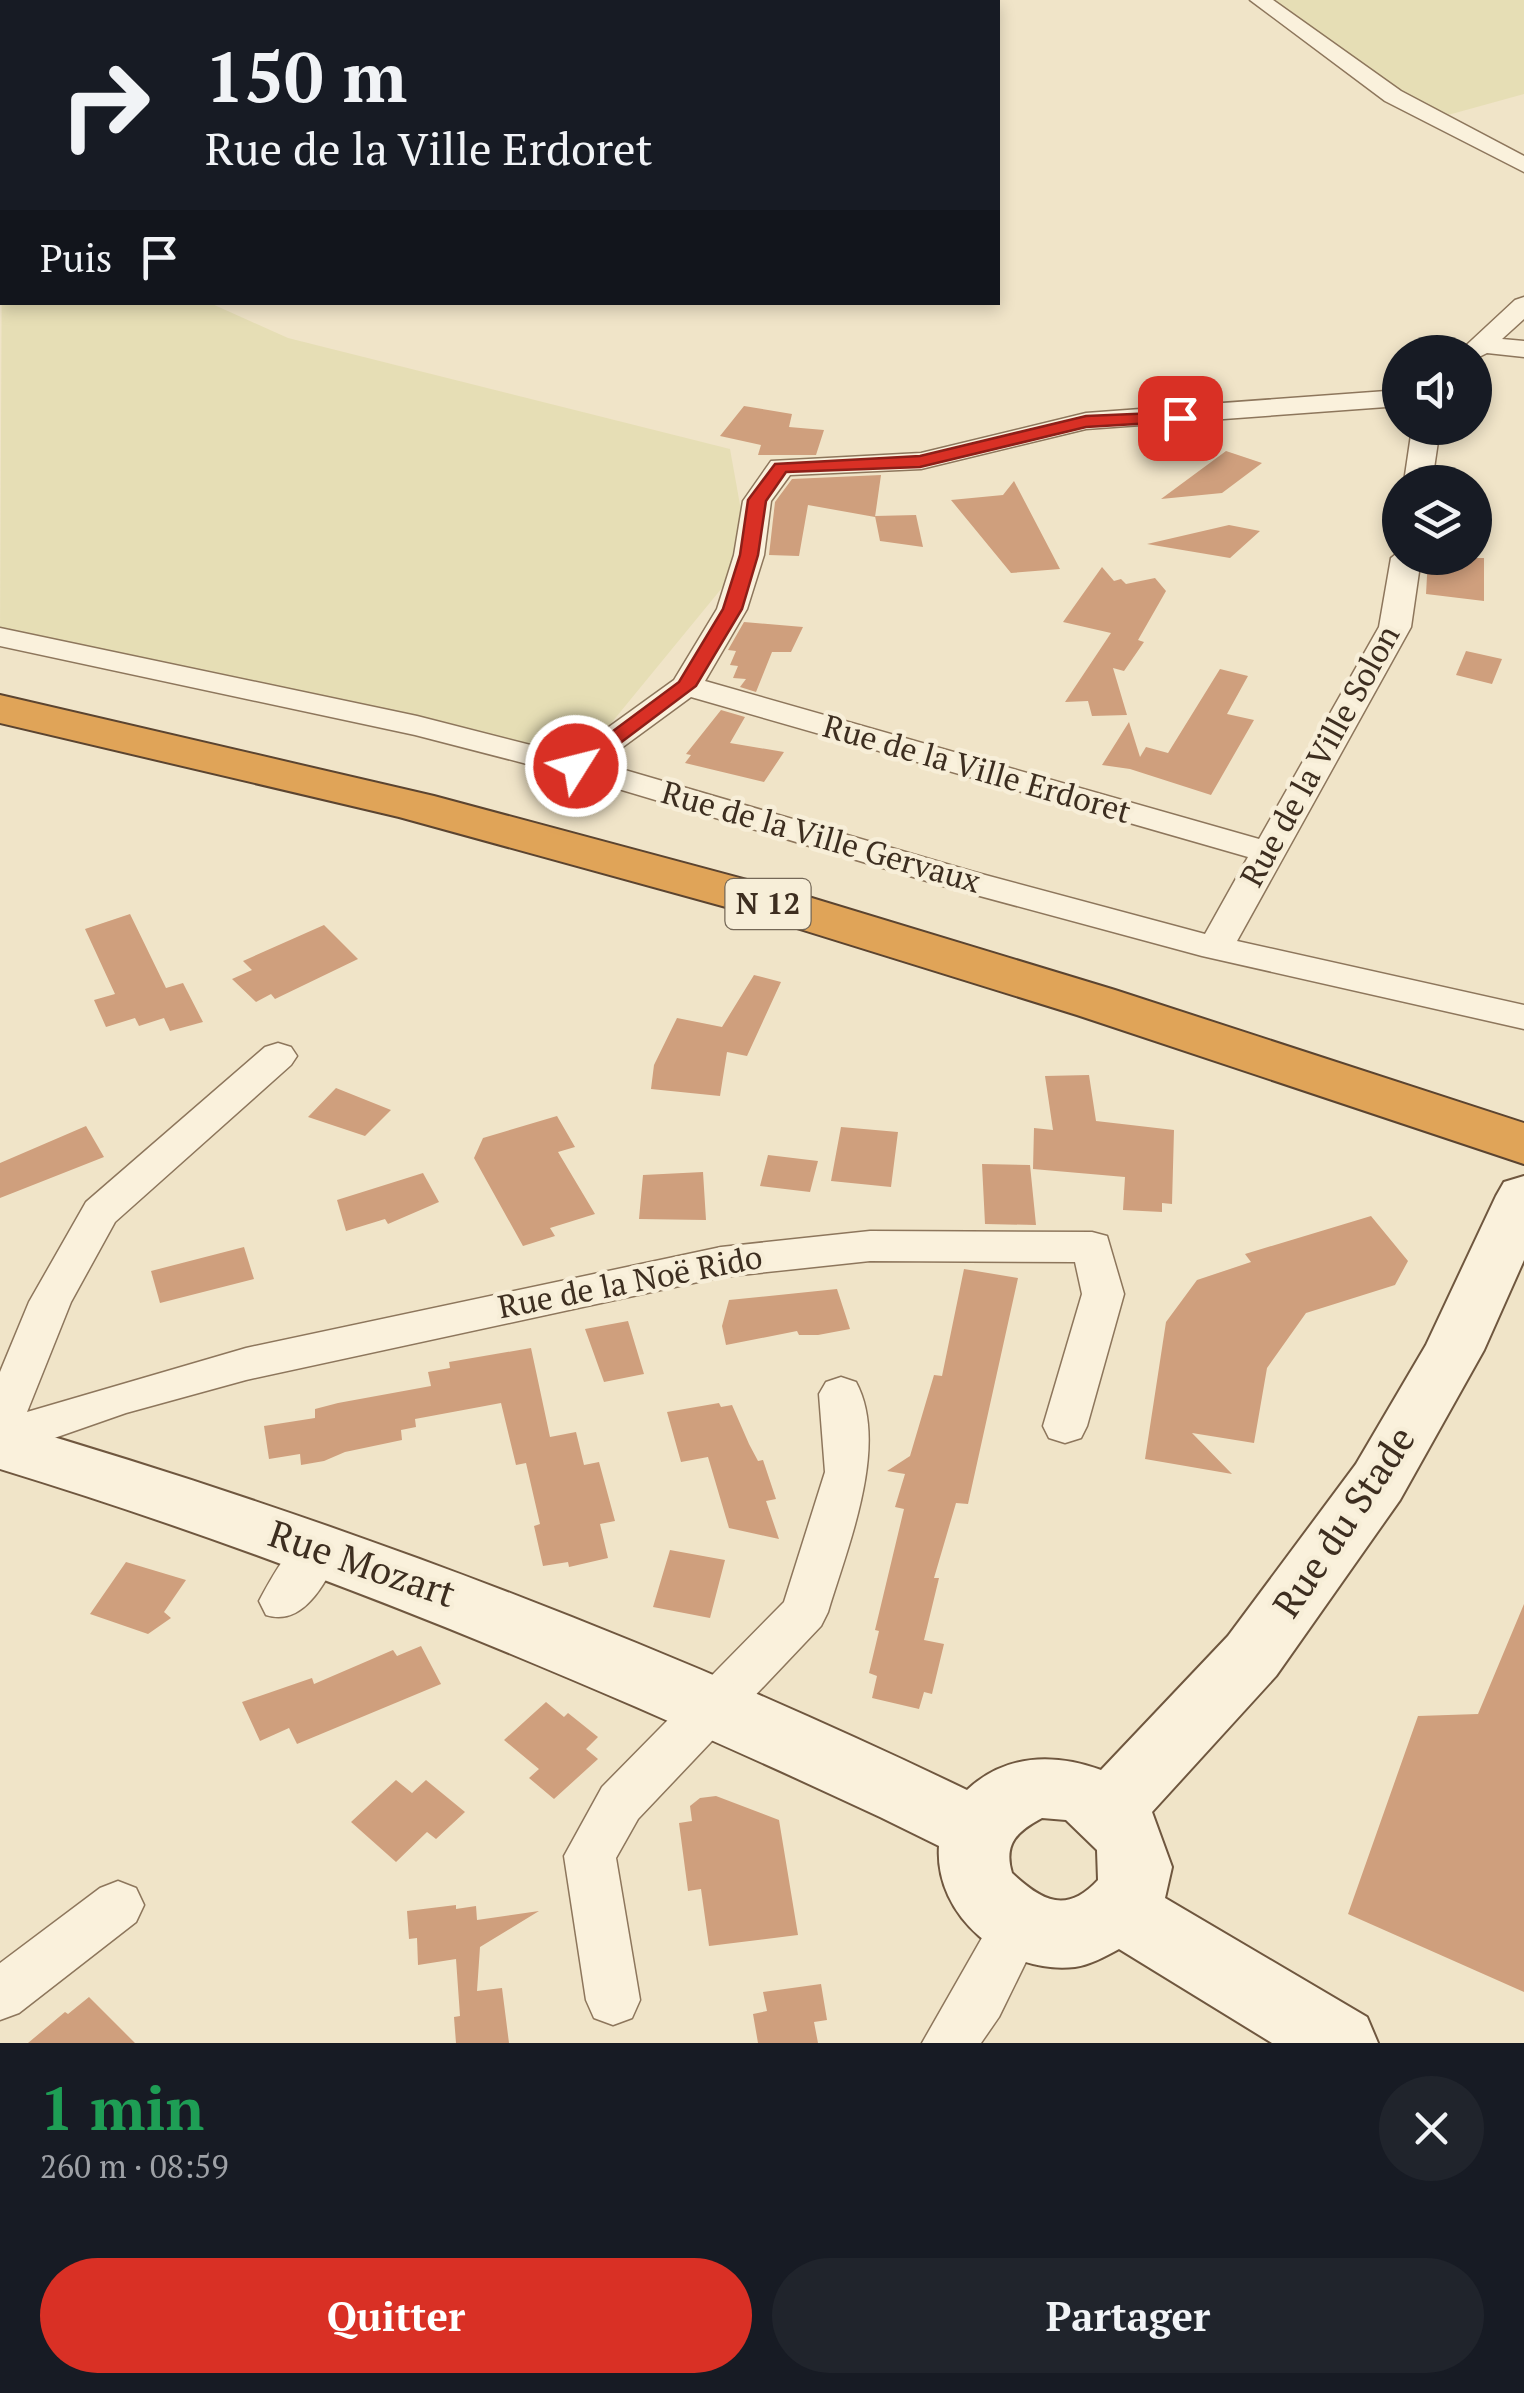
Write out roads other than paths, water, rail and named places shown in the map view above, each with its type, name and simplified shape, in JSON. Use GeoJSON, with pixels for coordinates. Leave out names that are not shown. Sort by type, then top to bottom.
{"type":"FeatureCollection","features":[{"type":"Feature","properties":{"kind":"highway","name":"N 12"},"geometry":{"type":"LineString","coordinates":[[0,682],[349,760],[686,848],[1002,939],[1524,1108]]}},
{"type":"Feature","properties":{"kind":"highway","name":"N 12"},"geometry":{"type":"LineString","coordinates":[[0,709],[300,777],[670,874],[1169,1025],[1524,1144]]}},
{"type":"Feature","properties":{"kind":"main road","name":"Rue du Stade"},"geometry":{"type":"LineString","coordinates":[[1110,1811],[1158,1754],[1252,1656],[1378,1482],[1454,1350],[1519,1205]]}},
{"type":"Feature","properties":{"kind":"main road","name":"Rue Mozart"},"geometry":{"type":"LineString","coordinates":[[0,1443],[321,1546],[479,1604],[715,1707],[976,1830]]}},
{"type":"Feature","properties":{"kind":"main road"},"geometry":{"type":"LineString","coordinates":[[1034,1788],[1061,1788],[1088,1796],[1110,1811],[1134,1849],[1137,1871],[1132,1892],[1120,1910],[1100,1926],[1074,1934],[1046,1934],[1018,1925],[982,1893],[973,1872],[971,1850],[976,1830],[989,1810],[1010,1796],[1034,1788]]}},
{"type":"Feature","properties":{"kind":"main road"},"geometry":{"type":"LineString","coordinates":[[1120,1910],[1340,2043]]}},
{"type":"Feature","properties":{"kind":"street"},"geometry":{"type":"LineString","coordinates":[[1260,0],[1393,96],[1524,165]]}},
{"type":"Feature","properties":{"kind":"street"},"geometry":{"type":"LineString","coordinates":[[1490,335],[1524,304]]}},
{"type":"Feature","properties":{"kind":"street"},"geometry":{"type":"LineString","coordinates":[[1492,348],[1524,349]]}},
{"type":"Feature","properties":{"kind":"street"},"geometry":{"type":"LineString","coordinates":[[576,766],[686,686],[732,609],[749,555],[757,500],[781,467],[920,462],[1086,422],[1382,399]]}},
{"type":"Feature","properties":{"kind":"street","name":"Rue de la Ville Solon"},"geometry":{"type":"LineString","coordinates":[[1215,948],[1395,627],[1403,575]]}},
{"type":"Feature","properties":{"kind":"street","name":"Rue de la Ville Gervaux"},"geometry":{"type":"LineString","coordinates":[[0,638],[417,726],[576,766],[1215,948],[1524,1016]]}},
{"type":"Feature","properties":{"kind":"street","name":"Rue de la Ville Erdoret"},"geometry":{"type":"LineString","coordinates":[[686,686],[1268,852]]}},
{"type":"Feature","properties":{"kind":"street"},"geometry":{"type":"LineString","coordinates":[[0,1424],[50,1302],[100,1212],[278,1056]]}},
{"type":"Feature","properties":{"kind":"street","name":"Rue de la Noë Rido"},"geometry":{"type":"LineString","coordinates":[[0,1443],[92,1404],[418,1324],[704,1264],[799,1250],[896,1246],[1092,1248],[1103,1294],[1065,1426]]}},
{"type":"Feature","properties":{"kind":"street"},"geometry":{"type":"LineString","coordinates":[[613,2000],[590,1856],[620,1804],[804,1612],[847,1472],[841,1394]]}},
{"type":"Feature","properties":{"kind":"street"},"geometry":{"type":"LineString","coordinates":[[283,1601],[321,1546]]}},
{"type":"Feature","properties":{"kind":"street"},"geometry":{"type":"LineString","coordinates":[[0,1995],[118,1905]]}},
{"type":"Feature","properties":{"kind":"street"},"geometry":{"type":"LineString","coordinates":[[949,2043],[999,1966],[1018,1925]]}}]}
